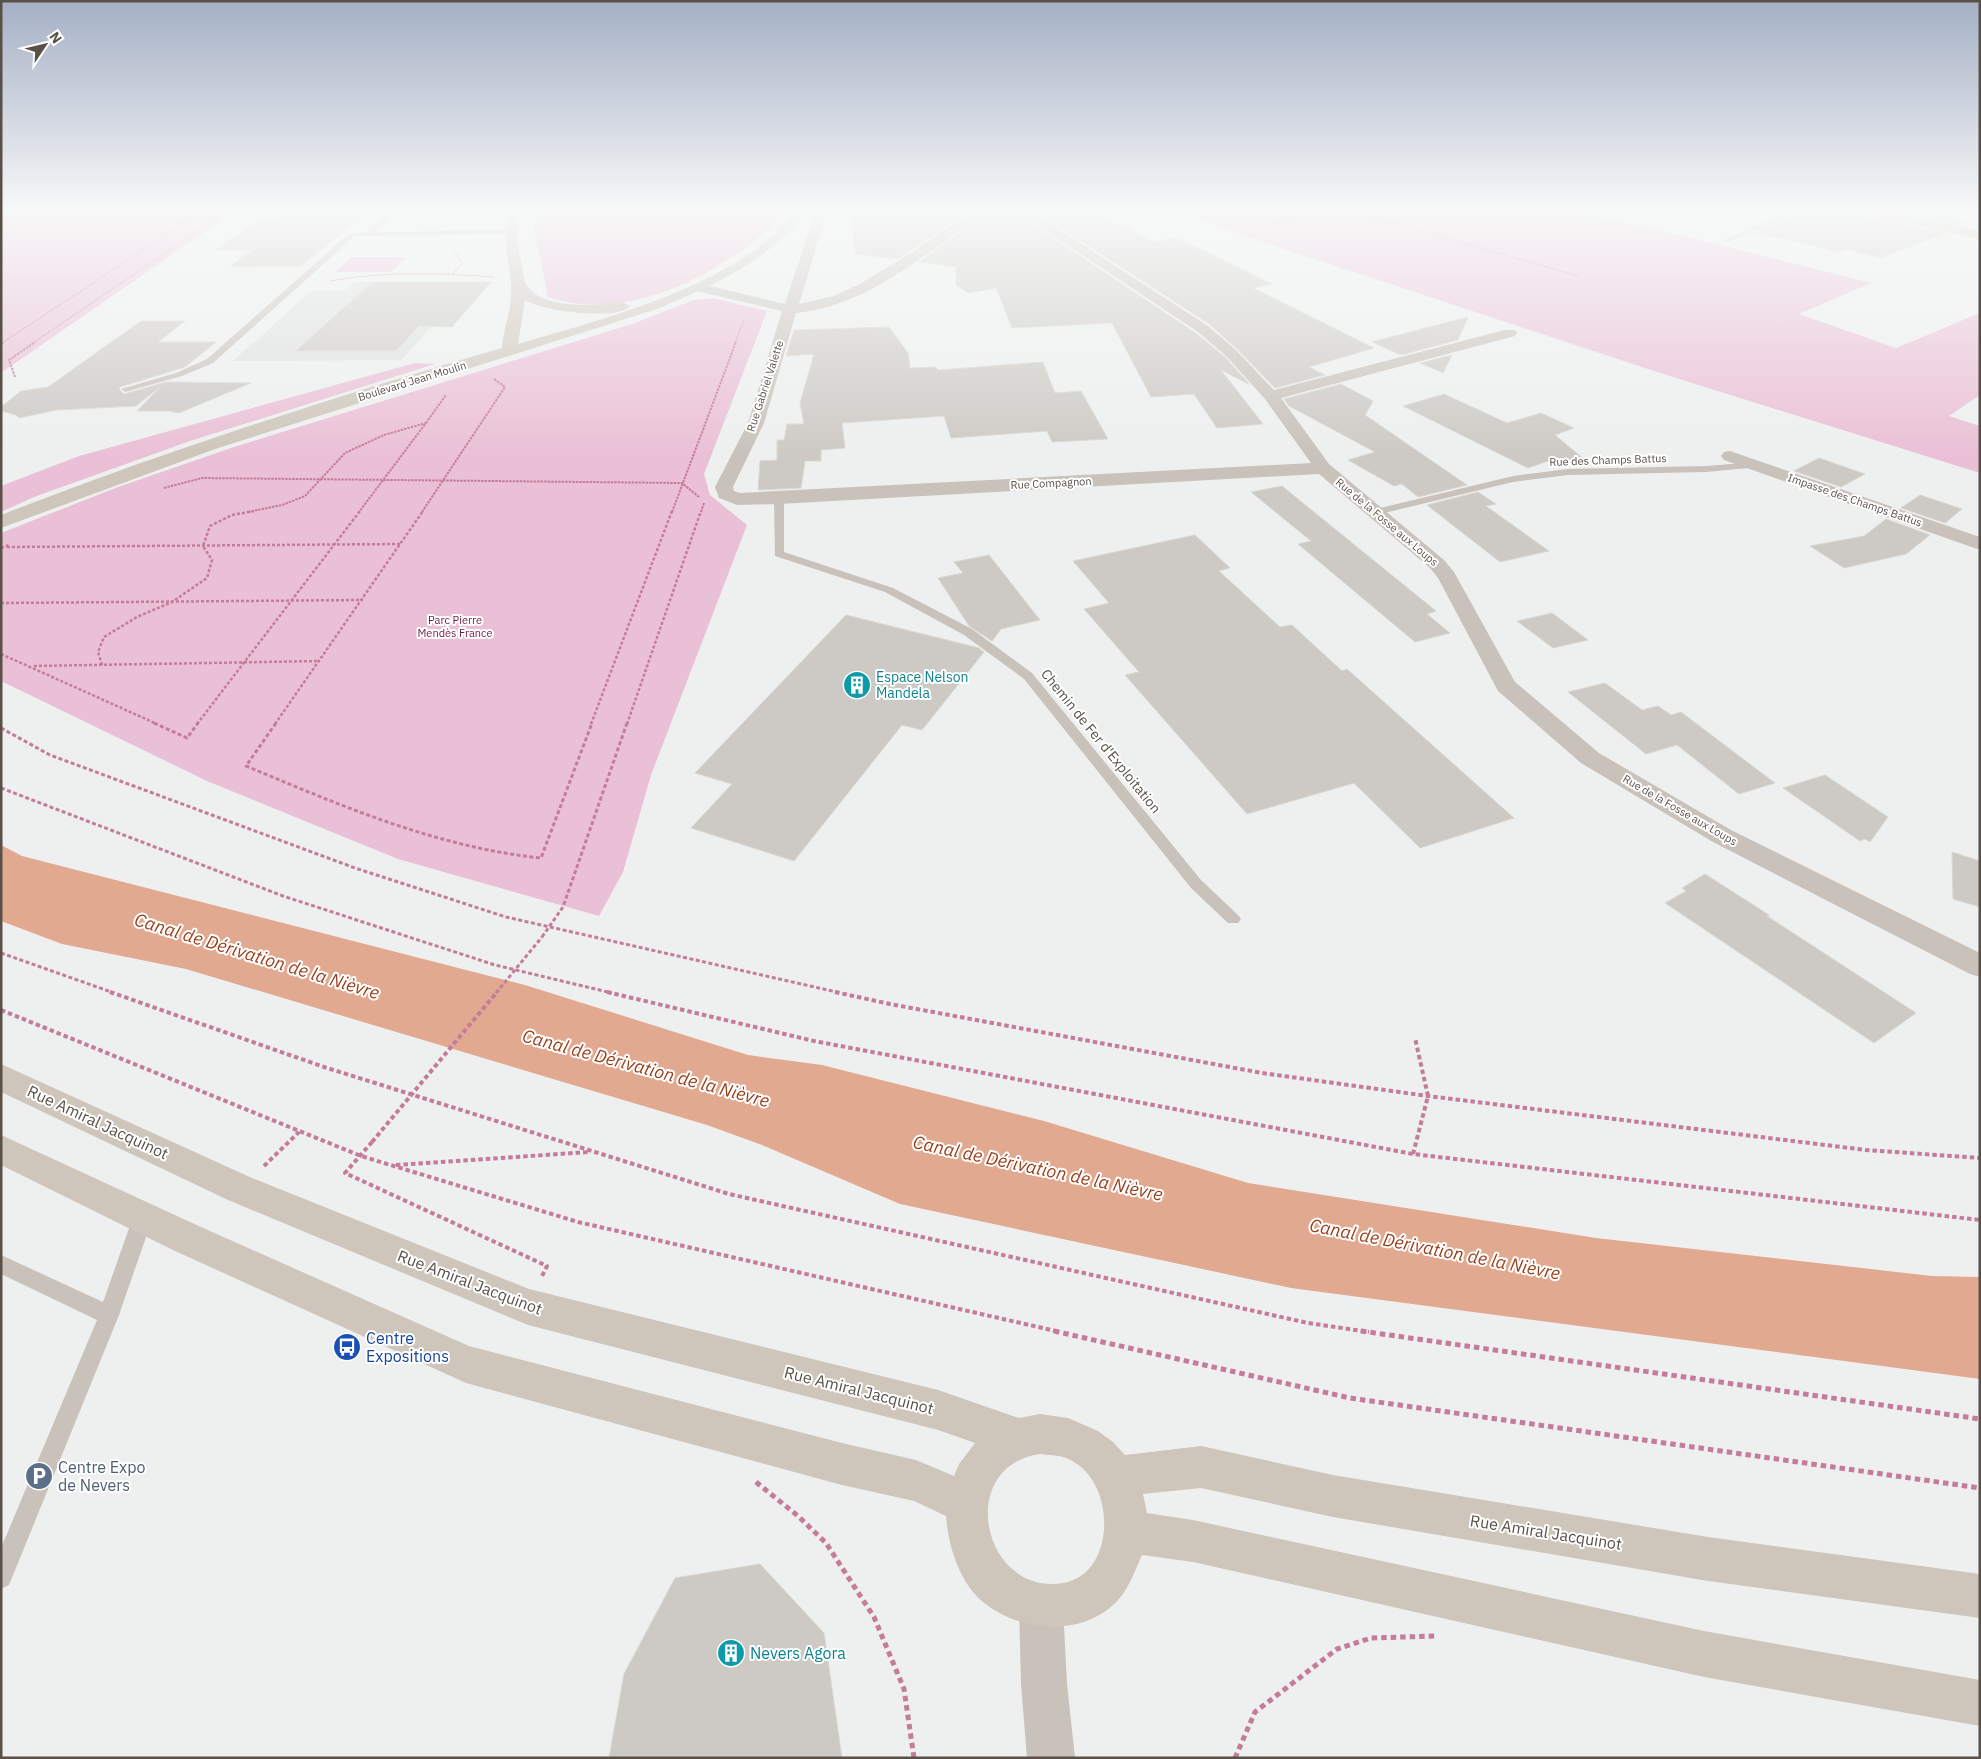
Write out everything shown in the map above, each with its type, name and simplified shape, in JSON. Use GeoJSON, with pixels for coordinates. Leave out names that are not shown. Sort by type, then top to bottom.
{"type":"FeatureCollection","features":[{"type":"Feature","properties":{"kind":"main road"},"geometry":{"type":"LineString","coordinates":[[510,351],[509,342],[517,312],[518,291]]}},
{"type":"Feature","properties":{"kind":"main road"},"geometry":{"type":"LineString","coordinates":[[526,291],[535,301],[541,322],[533,344]]}},
{"type":"Feature","properties":{"kind":"main road","name":"Boulevard Jean Moulin"},"geometry":{"type":"LineString","coordinates":[[1,522],[111,479],[243,434],[602,324],[688,291]]}},
{"type":"Feature","properties":{"kind":"main road"},"geometry":{"type":"LineString","coordinates":[[535,301],[563,307],[590,308],[671,298]]}},
{"type":"Feature","properties":{"kind":"main road","name":"Rue Amiral Jacquinot"},"geometry":{"type":"LineString","coordinates":[[1,1077],[240,1189],[528,1307],[938,1410],[1019,1438]]}},
{"type":"Feature","properties":{"kind":"main road"},"geometry":{"type":"LineString","coordinates":[[1,1149],[143,1218],[466,1364],[842,1464],[916,1481],[966,1503]]}},
{"type":"Feature","properties":{"kind":"main road"},"geometry":{"type":"LineString","coordinates":[[1040,1434],[1062,1436],[1083,1444],[1101,1458],[1115,1477],[1127,1512],[1128,1531],[1121,1557],[1108,1579],[1089,1596],[1066,1606],[1041,1606],[1014,1598],[991,1582],[975,1558],[966,1531],[966,1503],[972,1481],[985,1462],[1000,1448],[1019,1438],[1040,1434]]}},
{"type":"Feature","properties":{"kind":"main road","name":"Rue Amiral Jacquinot"},"geometry":{"type":"LineString","coordinates":[[1115,1477],[1201,1467],[1332,1496],[1688,1556],[1980,1596]]}},
{"type":"Feature","properties":{"kind":"main road"},"geometry":{"type":"LineString","coordinates":[[1128,1531],[1193,1541],[1704,1654],[1980,1703]]}},
{"type":"Feature","properties":{"kind":"street"},"geometry":{"type":"LineString","coordinates":[[715,291],[790,309],[807,310],[846,298],[857,291]]}},
{"type":"Feature","properties":{"kind":"street","name":"Rue Gabriel Valette"},"geometry":{"type":"LineString","coordinates":[[779,498],[737,499],[726,494],[724,487],[756,423],[796,291]]}},
{"type":"Feature","properties":{"kind":"street","name":"Rue de la Fosse aux Loups"},"geometry":{"type":"LineString","coordinates":[[1145,291],[1203,329],[1232,352],[1271,396],[1323,468],[1437,564],[1447,576],[1506,686],[1590,758],[1722,836],[1980,966]]}},
{"type":"Feature","properties":{"kind":"street"},"geometry":{"type":"LineString","coordinates":[[1271,396],[1510,333]]}},
{"type":"Feature","properties":{"kind":"street","name":"Impasse des Champs Battus"},"geometry":{"type":"LineString","coordinates":[[1730,456],[1980,544]]}},
{"type":"Feature","properties":{"kind":"street","name":"Rue Compagnon"},"geometry":{"type":"LineString","coordinates":[[779,498],[1323,468]]}},
{"type":"Feature","properties":{"kind":"street"},"geometry":{"type":"LineString","coordinates":[[1041,1606],[1044,1684],[1051,1758]]}},
{"type":"Feature","properties":{"kind":"lane"},"geometry":{"type":"LineString","coordinates":[[125,389],[172,378],[194,370],[210,360],[289,291]]}},
{"type":"Feature","properties":{"kind":"lane","name":"Rue des Champs Battus"},"geometry":{"type":"LineString","coordinates":[[1376,512],[1505,481],[1550,474],[1706,469],[1756,465]]}},
{"type":"Feature","properties":{"kind":"lane","name":"Chemin de Fer d'Exploitation"},"geometry":{"type":"LineString","coordinates":[[779,498],[779,554],[889,590],[968,632],[1028,676],[1196,884],[1233,919]]}},
{"type":"Feature","properties":{"kind":"lane"},"geometry":{"type":"LineString","coordinates":[[1,1577],[109,1315],[143,1218]]}},
{"type":"Feature","properties":{"kind":"lane"},"geometry":{"type":"LineString","coordinates":[[1,1264],[109,1315]]}},
{"type":"Feature","properties":{"kind":"path"},"geometry":{"type":"LineString","coordinates":[[1,344],[81,291]]}},
{"type":"Feature","properties":{"kind":"path"},"geometry":{"type":"LineString","coordinates":[[15,377],[9,360],[110,291]]}},
{"type":"Feature","properties":{"kind":"path"},"geometry":{"type":"LineString","coordinates":[[505,387],[363,600],[246,766],[390,825],[506,856],[541,858],[751,300]]}},
{"type":"Feature","properties":{"kind":"path"},"geometry":{"type":"LineString","coordinates":[[1,654],[187,738],[426,423],[384,435],[346,453],[306,496],[282,504],[232,514],[210,526],[203,546]]}},
{"type":"Feature","properties":{"kind":"path"},"geometry":{"type":"LineString","coordinates":[[162,489],[202,478],[682,483],[705,501],[563,907],[542,937],[345,1173],[547,1266],[528,1307]]}},
{"type":"Feature","properties":{"kind":"path"},"geometry":{"type":"LineString","coordinates":[[3,548],[13,543]]}},
{"type":"Feature","properties":{"kind":"path"},"geometry":{"type":"LineString","coordinates":[[3,548],[401,544]]}},
{"type":"Feature","properties":{"kind":"path"},"geometry":{"type":"LineString","coordinates":[[102,665],[98,652],[104,637],[137,617],[172,602],[208,578],[212,560],[203,546]]}},
{"type":"Feature","properties":{"kind":"path"},"geometry":{"type":"LineString","coordinates":[[1,603],[363,600]]}},
{"type":"Feature","properties":{"kind":"path"},"geometry":{"type":"LineString","coordinates":[[31,666],[321,661]]}},
{"type":"Feature","properties":{"kind":"path"},"geometry":{"type":"LineString","coordinates":[[1,728],[50,755],[356,868],[506,917],[890,1004],[1262,1073],[1428,1096],[1866,1150],[1980,1158]]}},
{"type":"Feature","properties":{"kind":"path"},"geometry":{"type":"LineString","coordinates":[[1,788],[283,896],[495,965],[814,1040],[1413,1154],[1980,1220]]}},
{"type":"Feature","properties":{"kind":"path"},"geometry":{"type":"LineString","coordinates":[[1,953],[324,1067],[730,1194],[1308,1323],[1980,1419]]}},
{"type":"Feature","properties":{"kind":"path"},"geometry":{"type":"LineString","coordinates":[[1,1010],[361,1156],[578,1222],[1350,1398],[1980,1488]]}},
{"type":"Feature","properties":{"kind":"path"},"geometry":{"type":"LineString","coordinates":[[1413,1154],[1428,1096],[1415,1038]]}},
{"type":"Feature","properties":{"kind":"path"},"geometry":{"type":"LineString","coordinates":[[240,1189],[299,1132]]}},
{"type":"Feature","properties":{"kind":"path"},"geometry":{"type":"LineString","coordinates":[[393,1165],[593,1152]]}},
{"type":"Feature","properties":{"kind":"path"},"geometry":{"type":"LineString","coordinates":[[750,1479],[759,1483],[826,1543],[874,1617],[904,1689],[914,1758]]}},
{"type":"Feature","properties":{"kind":"path"},"geometry":{"type":"LineString","coordinates":[[1235,1758],[1255,1712],[1338,1650],[1371,1638],[1446,1636]]}},
{"type":"Feature","properties":{"kind":"shaded area"},"geometry":{"type":"Polygon","coordinates":[[[311,291],[476,291],[446,309],[402,360],[233,361],[311,291]]]}},
{"type":"Feature","properties":{"kind":"green space"},"geometry":{"type":"Polygon","coordinates":[[[1,291],[119,291],[1,373],[1,291]]]}},
{"type":"Feature","properties":{"kind":"green space"},"geometry":{"type":"Polygon","coordinates":[[[547,291],[664,291],[613,304],[580,304],[548,297],[547,291]]]}},
{"type":"Feature","properties":{"kind":"green space"},"geometry":{"type":"Polygon","coordinates":[[[1412,291],[1852,291],[1799,314],[1896,348],[1980,313],[1980,395],[1949,416],[1980,426],[1980,473],[1657,372],[1412,291]]]}},
{"type":"Feature","properties":{"kind":"green space","name":"Parc Pierre Mendès France"},"geometry":{"type":"Polygon","coordinates":[[[713,298],[767,311],[704,474],[710,495],[747,525],[651,775],[623,872],[599,916],[398,859],[207,781],[1,681],[1,533],[118,487],[237,446],[632,324],[694,300],[713,298]]]}},
{"type":"Feature","properties":{"kind":"green space"},"geometry":{"type":"Polygon","coordinates":[[[415,363],[435,364],[190,441],[34,497],[1,512],[1,486],[79,456],[415,363]]]}},
{"type":"Feature","properties":{"kind":"water","name":"Canal de Dérivation de la Nièvre"},"geometry":{"type":"Polygon","coordinates":[[[1,845],[22,856],[525,985],[748,1055],[822,1065],[1044,1121],[1248,1183],[1596,1238],[1932,1276],[1980,1277],[1980,1379],[1291,1288],[900,1204],[762,1145],[707,1125],[186,969],[62,944],[1,921],[1,845]]]}},
{"type":"Feature","properties":{"kind":"building"},"geometry":{"type":"Polygon","coordinates":[[[362,291],[483,291],[452,327],[419,326],[396,351],[296,351],[362,291]]]}},
{"type":"Feature","properties":{"kind":"building"},"geometry":{"type":"Polygon","coordinates":[[[997,291],[1133,291],[1197,334],[1225,357],[1250,385],[1221,370],[1263,424],[1217,428],[1194,394],[1151,397],[1112,323],[1012,328],[997,291]]]}},
{"type":"Feature","properties":{"kind":"building"},"geometry":{"type":"Polygon","coordinates":[[[1158,291],[1259,291],[1374,348],[1309,367],[1325,375],[1275,388],[1237,349],[1209,324],[1158,291]]]}},
{"type":"Feature","properties":{"kind":"building"},"geometry":{"type":"Polygon","coordinates":[[[1468,317],[1458,340],[1401,355],[1372,342],[1468,317]]]}},
{"type":"Feature","properties":{"kind":"building"},"geometry":{"type":"Polygon","coordinates":[[[141,321],[185,321],[158,342],[216,342],[185,367],[120,387],[119,389],[124,394],[166,382],[251,383],[179,413],[169,411],[137,411],[161,386],[136,406],[56,410],[19,418],[16,415],[1,411],[1,407],[21,391],[48,387],[141,321]]]}},
{"type":"Feature","properties":{"kind":"building"},"geometry":{"type":"Polygon","coordinates":[[[889,327],[908,353],[910,368],[936,367],[938,370],[1043,362],[1055,393],[1081,391],[1108,439],[1052,442],[1047,431],[951,438],[944,416],[842,423],[845,448],[821,450],[821,461],[805,461],[801,488],[758,490],[760,461],[777,460],[777,440],[784,440],[787,424],[804,424],[800,403],[814,354],[786,356],[794,330],[889,327]]]}},
{"type":"Feature","properties":{"kind":"building"},"geometry":{"type":"Polygon","coordinates":[[[1452,355],[1443,373],[1420,363],[1452,355]]]}},
{"type":"Feature","properties":{"kind":"building"},"geometry":{"type":"Polygon","coordinates":[[[1341,384],[1373,401],[1365,415],[1467,485],[1418,497],[1402,484],[1394,486],[1348,460],[1375,452],[1289,406],[1284,399],[1341,384]]]}},
{"type":"Feature","properties":{"kind":"building"},"geometry":{"type":"Polygon","coordinates":[[[1444,394],[1507,423],[1541,413],[1574,428],[1555,435],[1585,460],[1553,465],[1548,461],[1528,468],[1403,406],[1444,394]]]}},
{"type":"Feature","properties":{"kind":"building"},"geometry":{"type":"Polygon","coordinates":[[[1819,458],[1865,474],[1841,487],[1794,471],[1819,458]]]}},
{"type":"Feature","properties":{"kind":"building"},"geometry":{"type":"Polygon","coordinates":[[[1282,486],[1436,611],[1427,614],[1450,633],[1415,642],[1298,544],[1311,541],[1251,492],[1282,486]]]}},
{"type":"Feature","properties":{"kind":"building"},"geometry":{"type":"Polygon","coordinates":[[[1478,492],[1496,504],[1486,506],[1549,551],[1500,562],[1427,505],[1478,492]]]}},
{"type":"Feature","properties":{"kind":"building"},"geometry":{"type":"Polygon","coordinates":[[[1920,495],[1962,509],[1945,523],[1901,508],[1920,495]]]}},
{"type":"Feature","properties":{"kind":"building"},"geometry":{"type":"Polygon","coordinates":[[[1886,519],[1930,535],[1906,554],[1844,568],[1810,546],[1864,536],[1886,519]]]}},
{"type":"Feature","properties":{"kind":"building"},"geometry":{"type":"Polygon","coordinates":[[[1195,535],[1230,568],[1219,571],[1280,627],[1292,625],[1342,671],[1347,669],[1514,818],[1420,848],[1354,783],[1247,814],[1125,675],[1139,672],[1084,609],[1109,603],[1073,561],[1195,535]]]}},
{"type":"Feature","properties":{"kind":"building"},"geometry":{"type":"Polygon","coordinates":[[[989,555],[1040,620],[1001,629],[992,641],[969,626],[938,578],[963,573],[954,562],[989,555]]]}},
{"type":"Feature","properties":{"kind":"building"},"geometry":{"type":"Polygon","coordinates":[[[1552,613],[1588,640],[1553,648],[1517,621],[1552,613]]]}},
{"type":"Feature","properties":{"kind":"building","name":"Espace Nelson Mandela"},"geometry":{"type":"Polygon","coordinates":[[[846,615],[979,648],[984,652],[922,730],[902,725],[794,861],[691,828],[732,784],[695,773],[846,615]]]}},
{"type":"Feature","properties":{"kind":"building"},"geometry":{"type":"Polygon","coordinates":[[[1605,683],[1642,710],[1658,706],[1671,715],[1681,712],[1775,783],[1739,794],[1677,745],[1646,754],[1568,692],[1605,683]]]}},
{"type":"Feature","properties":{"kind":"building"},"geometry":{"type":"Polygon","coordinates":[[[1825,775],[1888,817],[1870,842],[1865,839],[1860,841],[1783,788],[1825,775]]]}},
{"type":"Feature","properties":{"kind":"building"},"geometry":{"type":"Polygon","coordinates":[[[1952,852],[1980,861],[1980,907],[1953,899],[1952,852]]]}},
{"type":"Feature","properties":{"kind":"building"},"geometry":{"type":"Polygon","coordinates":[[[1705,874],[1916,1013],[1874,1043],[1665,903],[1686,891],[1682,888],[1705,874]]]}},
{"type":"Feature","properties":{"kind":"building","name":"Nevers Agora"},"geometry":{"type":"Polygon","coordinates":[[[760,1564],[824,1633],[842,1758],[609,1758],[624,1674],[675,1578],[760,1564]]]}},
{"type":"Feature","properties":{"kind":"place","name":"Espace Nelson Mandela"},"geometry":{"type":"Point","coordinates":[857,685]}},
{"type":"Feature","properties":{"kind":"place","name":"Centre Expositions"},"geometry":{"type":"Point","coordinates":[347,1347]}},
{"type":"Feature","properties":{"kind":"place","name":"Centre Expo de Nevers"},"geometry":{"type":"Point","coordinates":[39,1476]}},
{"type":"Feature","properties":{"kind":"place","name":"Nevers Agora"},"geometry":{"type":"Point","coordinates":[731,1653]}}]}
